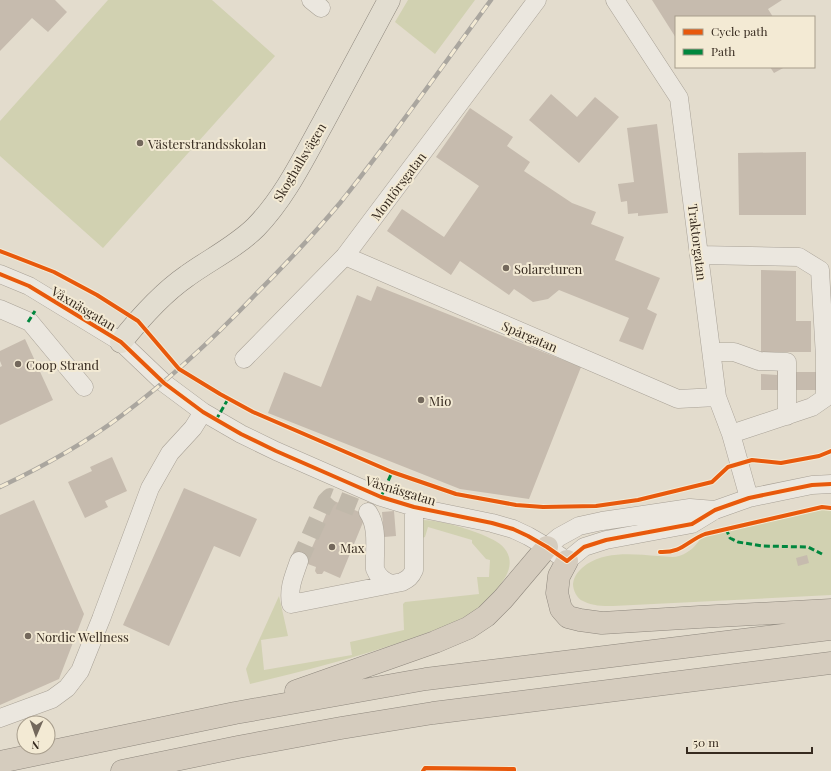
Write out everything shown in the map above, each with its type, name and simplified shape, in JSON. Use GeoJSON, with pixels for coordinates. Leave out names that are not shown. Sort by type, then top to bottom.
{"type":"FeatureCollection","features":[{"type":"Feature","properties":{"kind":"highway"},"geometry":{"type":"LineString","coordinates":[[235,713],[390,658],[468,628],[486,616],[503,600],[547,547]]}},
{"type":"Feature","properties":{"kind":"highway"},"geometry":{"type":"LineString","coordinates":[[567,561],[559,576],[557,593],[561,609],[568,616],[580,620],[602,623],[831,610]]}},
{"type":"Feature","properties":{"kind":"highway"},"geometry":{"type":"LineString","coordinates":[[0,762],[235,713],[426,679],[831,629]]}},
{"type":"Feature","properties":{"kind":"highway"},"geometry":{"type":"LineString","coordinates":[[122,771],[246,745],[433,713],[831,663]]}},
{"type":"Feature","properties":{"kind":"main road","name":"Skoghallsvägen"},"geometry":{"type":"LineString","coordinates":[[121,342],[159,298],[185,277],[255,228],[269,213],[293,178],[389,0]]}},
{"type":"Feature","properties":{"kind":"street","name":"Montörsgatan"},"geometry":{"type":"LineString","coordinates":[[244,359],[346,256],[537,0]]}},
{"type":"Feature","properties":{"kind":"street","name":"Traktorgatan"},"geometry":{"type":"LineString","coordinates":[[616,0],[679,98],[717,398],[731,434],[749,498]]}},
{"type":"Feature","properties":{"kind":"street"},"geometry":{"type":"LineString","coordinates":[[699,255],[799,257],[820,270],[825,357],[825,398],[812,407],[731,434]]}},
{"type":"Feature","properties":{"kind":"street","name":"Spårgatan"},"geometry":{"type":"LineString","coordinates":[[346,256],[678,399],[717,398]]}},
{"type":"Feature","properties":{"kind":"street","name":"Våxnäsgatan"},"geometry":{"type":"LineString","coordinates":[[0,274],[29,286],[121,342],[164,383],[203,412],[241,434],[381,497],[414,507],[492,523],[513,529],[547,547],[567,561]]}},
{"type":"Feature","properties":{"kind":"street"},"geometry":{"type":"LineString","coordinates":[[0,309],[30,322],[84,387]]}},
{"type":"Feature","properties":{"kind":"street"},"geometry":{"type":"LineString","coordinates":[[712,352],[734,352],[759,361],[786,362],[787,416]]}},
{"type":"Feature","properties":{"kind":"street"},"geometry":{"type":"LineString","coordinates":[[0,718],[52,699],[68,688],[80,671],[150,488],[170,454],[193,428],[203,412]]}},
{"type":"Feature","properties":{"kind":"street"},"geometry":{"type":"LineString","coordinates":[[567,561],[584,547],[598,542],[692,524],[715,510],[749,498],[812,485],[831,484]]}},
{"type":"Feature","properties":{"kind":"street"},"geometry":{"type":"LineString","coordinates":[[300,561],[290,590],[291,604],[408,580],[414,570],[414,507]]}},
{"type":"Feature","properties":{"kind":"street"},"geometry":{"type":"LineString","coordinates":[[547,547],[559,537],[579,526],[602,521],[690,508],[715,510]]}},
{"type":"Feature","properties":{"kind":"street"},"geometry":{"type":"LineString","coordinates":[[368,512],[372,518],[374,531],[375,569],[377,574],[385,582],[391,584]]}},
{"type":"Feature","properties":{"kind":"green space"},"geometry":{"type":"Polygon","coordinates":[[[108,0],[212,0],[275,56],[103,248],[0,156],[0,121],[108,0]]]}},
{"type":"Feature","properties":{"kind":"green space"},"geometry":{"type":"Polygon","coordinates":[[[408,0],[475,0],[435,54],[395,22],[408,0]]]}},
{"type":"Feature","properties":{"kind":"green space"},"geometry":{"type":"Polygon","coordinates":[[[831,509],[831,595],[605,606],[590,604],[581,600],[577,596],[574,589],[573,584],[576,575],[580,570],[587,564],[603,557],[630,554],[677,557],[690,551],[702,537],[831,509]]]}},
{"type":"Feature","properties":{"kind":"green space"},"geometry":{"type":"Polygon","coordinates":[[[423,520],[451,524],[472,531],[490,538],[505,549],[510,562],[508,571],[499,587],[486,601],[471,613],[456,621],[388,647],[250,684],[246,669],[279,596],[288,636],[261,640],[264,670],[352,655],[350,642],[404,630],[403,604],[405,602],[479,594],[477,577],[489,577],[490,560],[486,559],[472,543],[472,540],[428,527],[425,537],[422,538],[423,520]]]}},
{"type":"Feature","properties":{"kind":"building"},"geometry":{"type":"Polygon","coordinates":[[[0,0],[55,0],[67,12],[48,32],[32,18],[0,51],[0,0]]]}},
{"type":"Feature","properties":{"kind":"building"},"geometry":{"type":"Polygon","coordinates":[[[652,0],[782,0],[768,9],[772,16],[675,16],[675,36],[652,0]]]}},
{"type":"Feature","properties":{"kind":"building"},"geometry":{"type":"Polygon","coordinates":[[[771,68],[783,68],[774,73],[771,68]]]}},
{"type":"Feature","properties":{"kind":"building"},"geometry":{"type":"Polygon","coordinates":[[[551,94],[577,117],[595,97],[619,117],[579,163],[529,120],[551,94]]]}},
{"type":"Feature","properties":{"kind":"building"},"geometry":{"type":"Polygon","coordinates":[[[470,108],[513,137],[507,146],[530,162],[524,171],[572,203],[596,212],[591,224],[624,237],[615,260],[660,278],[647,309],[657,314],[643,350],[619,341],[629,318],[559,290],[548,299],[533,302],[514,289],[509,295],[460,261],[451,275],[387,231],[402,209],[444,237],[479,186],[436,157],[470,108]]]}},
{"type":"Feature","properties":{"kind":"building"},"geometry":{"type":"Polygon","coordinates":[[[657,124],[668,213],[638,216],[638,213],[628,214],[627,201],[621,202],[618,184],[634,182],[627,128],[657,124]]]}},
{"type":"Feature","properties":{"kind":"building"},"geometry":{"type":"Polygon","coordinates":[[[806,152],[806,215],[739,215],[738,153],[806,152]]]}},
{"type":"Feature","properties":{"kind":"building"},"geometry":{"type":"Polygon","coordinates":[[[761,270],[796,271],[796,321],[811,321],[811,352],[761,352],[761,270]]]}},
{"type":"Feature","properties":{"kind":"building","name":"Mio"},"geometry":{"type":"Polygon","coordinates":[[[377,286],[581,367],[529,499],[460,489],[268,413],[284,372],[321,387],[357,295],[371,301],[377,286]]]}},
{"type":"Feature","properties":{"kind":"building"},"geometry":{"type":"Polygon","coordinates":[[[25,339],[53,400],[0,425],[0,367],[2,366],[0,361],[0,351],[25,339]]]}},
{"type":"Feature","properties":{"kind":"building"},"geometry":{"type":"Polygon","coordinates":[[[777,357],[789,372],[819,372],[819,390],[761,390],[761,374],[777,375],[777,357]]]}},
{"type":"Feature","properties":{"kind":"building"},"geometry":{"type":"Polygon","coordinates":[[[112,457],[127,491],[105,501],[108,507],[85,518],[68,482],[92,471],[90,467],[112,457]]]}},
{"type":"Feature","properties":{"kind":"building"},"geometry":{"type":"Polygon","coordinates":[[[184,488],[257,519],[240,557],[214,546],[169,646],[123,625],[184,488]]]}},
{"type":"Feature","properties":{"kind":"building"},"geometry":{"type":"Polygon","coordinates":[[[34,500],[84,614],[59,679],[0,705],[0,515],[34,500]]]}},
{"type":"Feature","properties":{"kind":"building","name":"Max"},"geometry":{"type":"Polygon","coordinates":[[[332,500],[366,515],[340,578],[324,571],[322,574],[317,574],[315,571],[316,567],[305,563],[319,532],[316,530],[319,522],[322,524],[332,500]]]}},
{"type":"Feature","properties":{"kind":"building"},"geometry":{"type":"Polygon","coordinates":[[[394,511],[396,536],[384,537],[382,512],[394,511]]]}},
{"type":"Feature","properties":{"kind":"building"},"geometry":{"type":"Polygon","coordinates":[[[807,555],[809,563],[798,566],[796,558],[807,555]]]}},
{"type":"Feature","properties":{"kind":"tunnel"},"geometry":{"type":"LineString","coordinates":[[299,561],[326,501],[330,497],[368,512]]}},
{"type":"Feature","properties":{"kind":"railway"},"geometry":{"type":"LineString","coordinates":[[0,487],[62,454],[107,426],[156,388],[223,328],[287,262],[340,203],[398,128],[491,0]]}},
{"type":"Feature","properties":{"kind":"marked path"},"geometry":{"type":"LineString","coordinates":[[28,322],[35,311]]}},
{"type":"Feature","properties":{"kind":"marked path"},"geometry":{"type":"LineString","coordinates":[[216,420],[228,399]]}},
{"type":"Feature","properties":{"kind":"marked path"},"geometry":{"type":"LineString","coordinates":[[381,497],[392,472]]}},
{"type":"Feature","properties":{"kind":"marked path"},"geometry":{"type":"LineString","coordinates":[[726,529],[730,538],[738,542],[762,546],[808,547],[822,554]]}},
{"type":"Feature","properties":{"kind":"cycle path"},"geometry":{"type":"LineString","coordinates":[[0,251],[54,272],[97,295],[138,321],[179,369],[253,412],[392,472],[456,494],[516,505],[543,507],[596,506],[638,500],[712,482],[728,467],[752,460],[781,463],[819,456],[831,451]]}},
{"type":"Feature","properties":{"kind":"cycle path"},"geometry":{"type":"LineString","coordinates":[[0,274],[29,286],[121,342],[164,383],[203,412],[241,434],[381,497],[414,507],[492,523],[513,529],[547,547],[567,561],[584,547],[606,540],[692,524],[715,510],[749,498],[812,485],[831,484]]}},
{"type":"Feature","properties":{"kind":"cycle path"},"geometry":{"type":"LineString","coordinates":[[660,552],[674,551],[705,534],[822,507],[831,508]]}},
{"type":"Feature","properties":{"kind":"cycle path"},"geometry":{"type":"LineString","coordinates":[[423,771],[425,768],[514,769],[514,771]]}},
{"type":"Feature","properties":{"kind":"place","name":"Västerstrandsskolan"},"geometry":{"type":"Point","coordinates":[140,143]}},
{"type":"Feature","properties":{"kind":"place","name":"Solareturen"},"geometry":{"type":"Point","coordinates":[506,268]}},
{"type":"Feature","properties":{"kind":"place","name":"Coop Strand"},"geometry":{"type":"Point","coordinates":[18,364]}},
{"type":"Feature","properties":{"kind":"place","name":"Mio"},"geometry":{"type":"Point","coordinates":[421,400]}},
{"type":"Feature","properties":{"kind":"place","name":"Max"},"geometry":{"type":"Point","coordinates":[332,547]}},
{"type":"Feature","properties":{"kind":"place","name":"Nordic Wellness"},"geometry":{"type":"Point","coordinates":[28,636]}}]}
